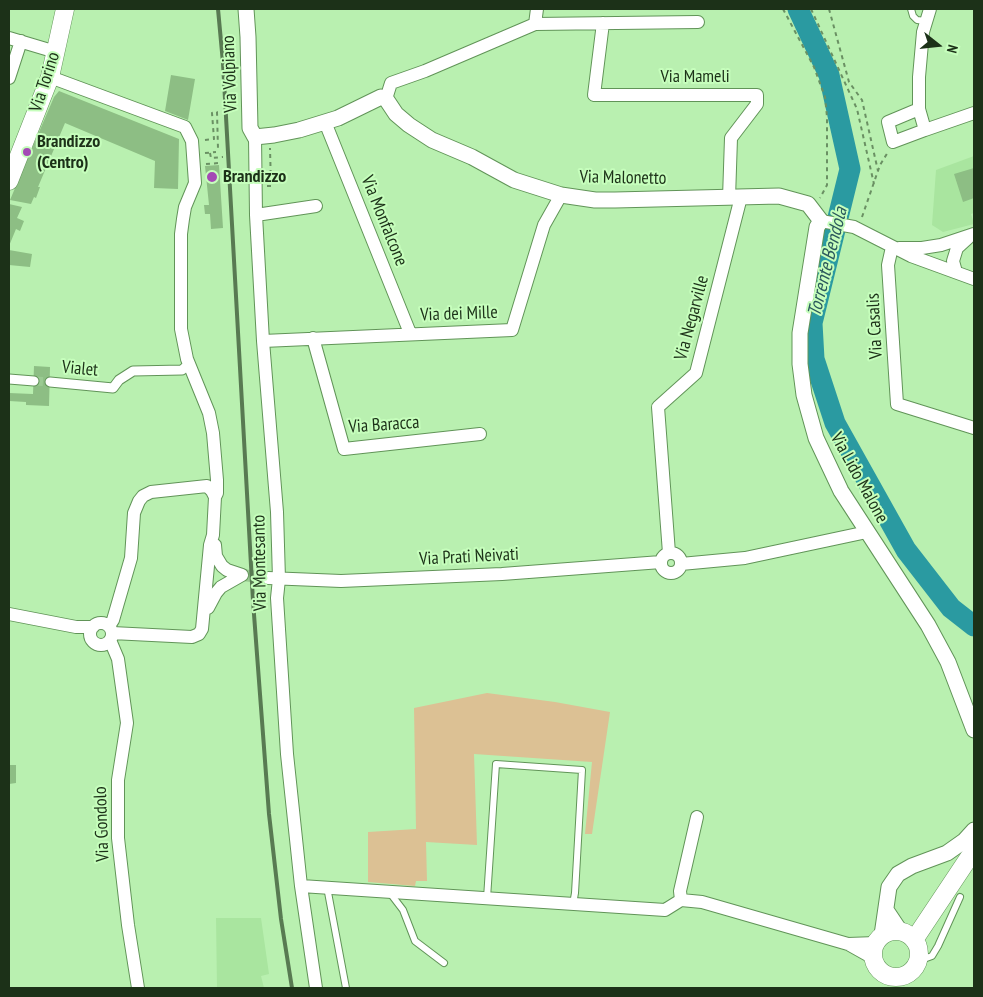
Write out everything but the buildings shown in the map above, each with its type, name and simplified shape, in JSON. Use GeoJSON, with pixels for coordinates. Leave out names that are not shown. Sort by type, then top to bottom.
{"type":"FeatureCollection","features":[{"type":"Feature","properties":{"kind":"main road","name":"Via Torino"},"geometry":{"type":"LineString","coordinates":[[9,181],[50,77],[65,9]]}},
{"type":"Feature","properties":{"kind":"main road"},"geometry":{"type":"LineString","coordinates":[[907,936],[974,850]]}},
{"type":"Feature","properties":{"kind":"main road"},"geometry":{"type":"LineString","coordinates":[[894,931],[907,936],[919,954],[918,961],[910,973],[900,982],[896,978],[883,981],[874,964],[877,945],[894,931]]}},
{"type":"Feature","properties":{"kind":"street","name":"Via Volpiano"},"geometry":{"type":"LineString","coordinates":[[246,9],[250,128],[255,137]]}},
{"type":"Feature","properties":{"kind":"street"},"geometry":{"type":"LineString","coordinates":[[535,24],[537,9]]}},
{"type":"Feature","properties":{"kind":"street"},"geometry":{"type":"LineString","coordinates":[[925,130],[919,109],[919,77],[923,32],[928,15]]}},
{"type":"Feature","properties":{"kind":"street"},"geometry":{"type":"LineString","coordinates":[[255,137],[299,130],[338,118],[381,97],[386,98],[391,83],[425,71],[535,24],[698,22]]}},
{"type":"Feature","properties":{"kind":"street","name":"Via Mameli"},"geometry":{"type":"LineString","coordinates":[[603,23],[594,94],[756,94],[757,104],[731,138],[735,197]]}},
{"type":"Feature","properties":{"kind":"street"},"geometry":{"type":"LineString","coordinates":[[9,78],[15,40],[56,52]]}},
{"type":"Feature","properties":{"kind":"street"},"geometry":{"type":"LineString","coordinates":[[50,77],[185,127],[192,141],[195,183],[185,207],[181,234],[181,329],[189,364],[209,413],[213,434],[217,493],[215,497],[213,536],[218,561],[227,570],[242,575],[221,587],[212,599],[204,617]]}},
{"type":"Feature","properties":{"kind":"street","name":"Via Malonetto"},"geometry":{"type":"LineString","coordinates":[[386,98],[396,114],[432,140],[472,156],[514,180],[561,195],[595,200],[779,196],[808,204],[821,218],[856,228],[911,256],[974,279]]}},
{"type":"Feature","properties":{"kind":"street"},"geometry":{"type":"LineString","coordinates":[[919,109],[888,122],[893,142],[974,113]]}},
{"type":"Feature","properties":{"kind":"street","name":"Via Monfalcone"},"geometry":{"type":"LineString","coordinates":[[325,122],[410,333]]}},
{"type":"Feature","properties":{"kind":"street","name":"Via Montesanto"},"geometry":{"type":"LineString","coordinates":[[255,137],[256,215],[263,341],[277,512],[274,578],[277,598],[287,754],[301,886],[316,988]]}},
{"type":"Feature","properties":{"kind":"street","name":"Via dei Mille"},"geometry":{"type":"LineString","coordinates":[[263,341],[410,333],[512,330],[544,225],[561,195]]}},
{"type":"Feature","properties":{"kind":"street","name":"Via Negarville"},"geometry":{"type":"LineString","coordinates":[[665,558],[658,407],[696,373],[735,197]]}},
{"type":"Feature","properties":{"kind":"street"},"geometry":{"type":"LineString","coordinates":[[256,215],[316,206]]}},
{"type":"Feature","properties":{"kind":"street","name":"Via Lido Malone"},"geometry":{"type":"LineString","coordinates":[[821,218],[816,227],[800,333],[800,364],[804,395],[816,438],[841,491],[928,625],[948,662],[974,730]]}},
{"type":"Feature","properties":{"kind":"street"},"geometry":{"type":"LineString","coordinates":[[892,247],[922,248],[942,245],[974,234]]}},
{"type":"Feature","properties":{"kind":"street"},"geometry":{"type":"LineString","coordinates":[[956,272],[953,261],[957,248],[964,240],[974,234]]}},
{"type":"Feature","properties":{"kind":"street","name":"Via Casalis"},"geometry":{"type":"LineString","coordinates":[[892,247],[888,265],[896,404],[974,428]]}},
{"type":"Feature","properties":{"kind":"street","name":"Via Baracca"},"geometry":{"type":"LineString","coordinates":[[314,338],[344,449],[480,434]]}},
{"type":"Feature","properties":{"kind":"street","name":"Vialet"},"geometry":{"type":"LineString","coordinates":[[50,382],[113,388],[119,380],[133,371],[182,370],[189,364]]}},
{"type":"Feature","properties":{"kind":"street"},"geometry":{"type":"LineString","coordinates":[[9,379],[34,381]]}},
{"type":"Feature","properties":{"kind":"street"},"geometry":{"type":"LineString","coordinates":[[103,635],[113,620],[131,558],[134,513],[139,501],[143,496],[151,492],[207,486],[216,475]]}},
{"type":"Feature","properties":{"kind":"street"},"geometry":{"type":"LineString","coordinates":[[207,486],[215,497]]}},
{"type":"Feature","properties":{"kind":"street"},"geometry":{"type":"LineString","coordinates":[[681,564],[745,558],[867,532]]}},
{"type":"Feature","properties":{"kind":"street"},"geometry":{"type":"LineString","coordinates":[[103,635],[192,636],[199,634],[204,617],[210,545],[213,536]]}},
{"type":"Feature","properties":{"kind":"street"},"geometry":{"type":"LineString","coordinates":[[676,555],[681,564],[676,572],[670,574],[664,571],[665,558],[676,555]]}},
{"type":"Feature","properties":{"kind":"street","name":"Via Prati Neivati"},"geometry":{"type":"LineString","coordinates":[[274,578],[341,581],[502,574],[665,558]]}},
{"type":"Feature","properties":{"kind":"street","name":"Via Gondolo"},"geometry":{"type":"LineString","coordinates":[[9,614],[76,627],[103,635],[118,659],[127,723],[118,780],[118,838],[128,925],[138,988]]}},
{"type":"Feature","properties":{"kind":"street"},"geometry":{"type":"LineString","coordinates":[[681,900],[680,891],[697,817]]}},
{"type":"Feature","properties":{"kind":"street"},"geometry":{"type":"LineString","coordinates":[[301,886],[665,910],[681,900],[702,902],[848,944],[877,945],[886,910],[889,887],[898,874],[912,866],[947,853],[974,830]]}},
{"type":"Feature","properties":{"kind":"street"},"geometry":{"type":"LineString","coordinates":[[886,910],[907,936]]}},
{"type":"Feature","properties":{"kind":"lane"},"geometry":{"type":"LineString","coordinates":[[911,9],[913,16],[917,20],[928,15]]}},
{"type":"Feature","properties":{"kind":"lane"},"geometry":{"type":"LineString","coordinates":[[487,898],[496,764],[582,770],[573,904]]}},
{"type":"Feature","properties":{"kind":"lane"},"geometry":{"type":"LineString","coordinates":[[327,887],[346,988]]}},
{"type":"Feature","properties":{"kind":"lane"},"geometry":{"type":"LineString","coordinates":[[388,891],[403,910],[415,942],[444,963]]}},
{"type":"Feature","properties":{"kind":"lane"},"geometry":{"type":"LineString","coordinates":[[918,961],[932,956],[960,897]]}},
{"type":"Feature","properties":{"kind":"path"},"geometry":{"type":"LineString","coordinates":[[783,9],[814,67],[825,97],[827,117],[827,185],[821,218]]}},
{"type":"Feature","properties":{"kind":"path"},"geometry":{"type":"LineString","coordinates":[[811,9],[857,109],[874,184]]}},
{"type":"Feature","properties":{"kind":"path"},"geometry":{"type":"LineString","coordinates":[[829,9],[849,82],[862,100],[878,171]]}},
{"type":"Feature","properties":{"kind":"path"},"geometry":{"type":"LineString","coordinates":[[200,141],[214,139],[212,113],[217,112],[218,149]]}},
{"type":"Feature","properties":{"kind":"path"},"geometry":{"type":"LineString","coordinates":[[856,228],[878,171],[893,142]]}},
{"type":"Feature","properties":{"kind":"path"},"geometry":{"type":"LineString","coordinates":[[205,153],[216,152]]}},
{"type":"Feature","properties":{"kind":"path"},"geometry":{"type":"LineString","coordinates":[[210,153],[211,158],[223,157]]}},
{"type":"Feature","properties":{"kind":"path"},"geometry":{"type":"LineString","coordinates":[[202,164],[219,163]]}},
{"type":"Feature","properties":{"kind":"shaded area"},"geometry":{"type":"Polygon","coordinates":[[[974,156],[974,213],[971,214],[974,224],[943,232],[932,225],[936,170],[974,156]]]}},
{"type":"Feature","properties":{"kind":"shaded area"},"geometry":{"type":"Polygon","coordinates":[[[487,693],[610,712],[592,834],[585,834],[592,762],[474,754],[477,845],[426,842],[427,881],[416,881],[415,886],[368,882],[368,832],[416,829],[414,708],[487,693]]]}},
{"type":"Feature","properties":{"kind":"shaded area"},"geometry":{"type":"Polygon","coordinates":[[[216,918],[261,918],[269,974],[261,976],[264,988],[217,988],[216,918]]]}},
{"type":"Feature","properties":{"kind":"waterway","name":"Torrente Bendola"},"geometry":{"type":"LineString","coordinates":[[798,9],[829,75],[850,169],[812,323],[814,359],[835,423],[906,550],[951,608],[974,626]]}},
{"type":"Feature","properties":{"kind":"tunnel"},"geometry":{"type":"LineString","coordinates":[[34,381],[50,382]]}},
{"type":"Feature","properties":{"kind":"tunnel"},"geometry":{"type":"LineString","coordinates":[[242,575],[268,578]]}},
{"type":"Feature","properties":{"kind":"railway"},"geometry":{"type":"LineString","coordinates":[[218,9],[223,63],[253,601],[269,814],[281,919],[292,988]]}},
{"type":"Feature","properties":{"kind":"place","name":"Brandizzo (Centro)"},"geometry":{"type":"Point","coordinates":[27,152]}},
{"type":"Feature","properties":{"kind":"place","name":"Brandizzo"},"geometry":{"type":"Point","coordinates":[212,177]}}]}
